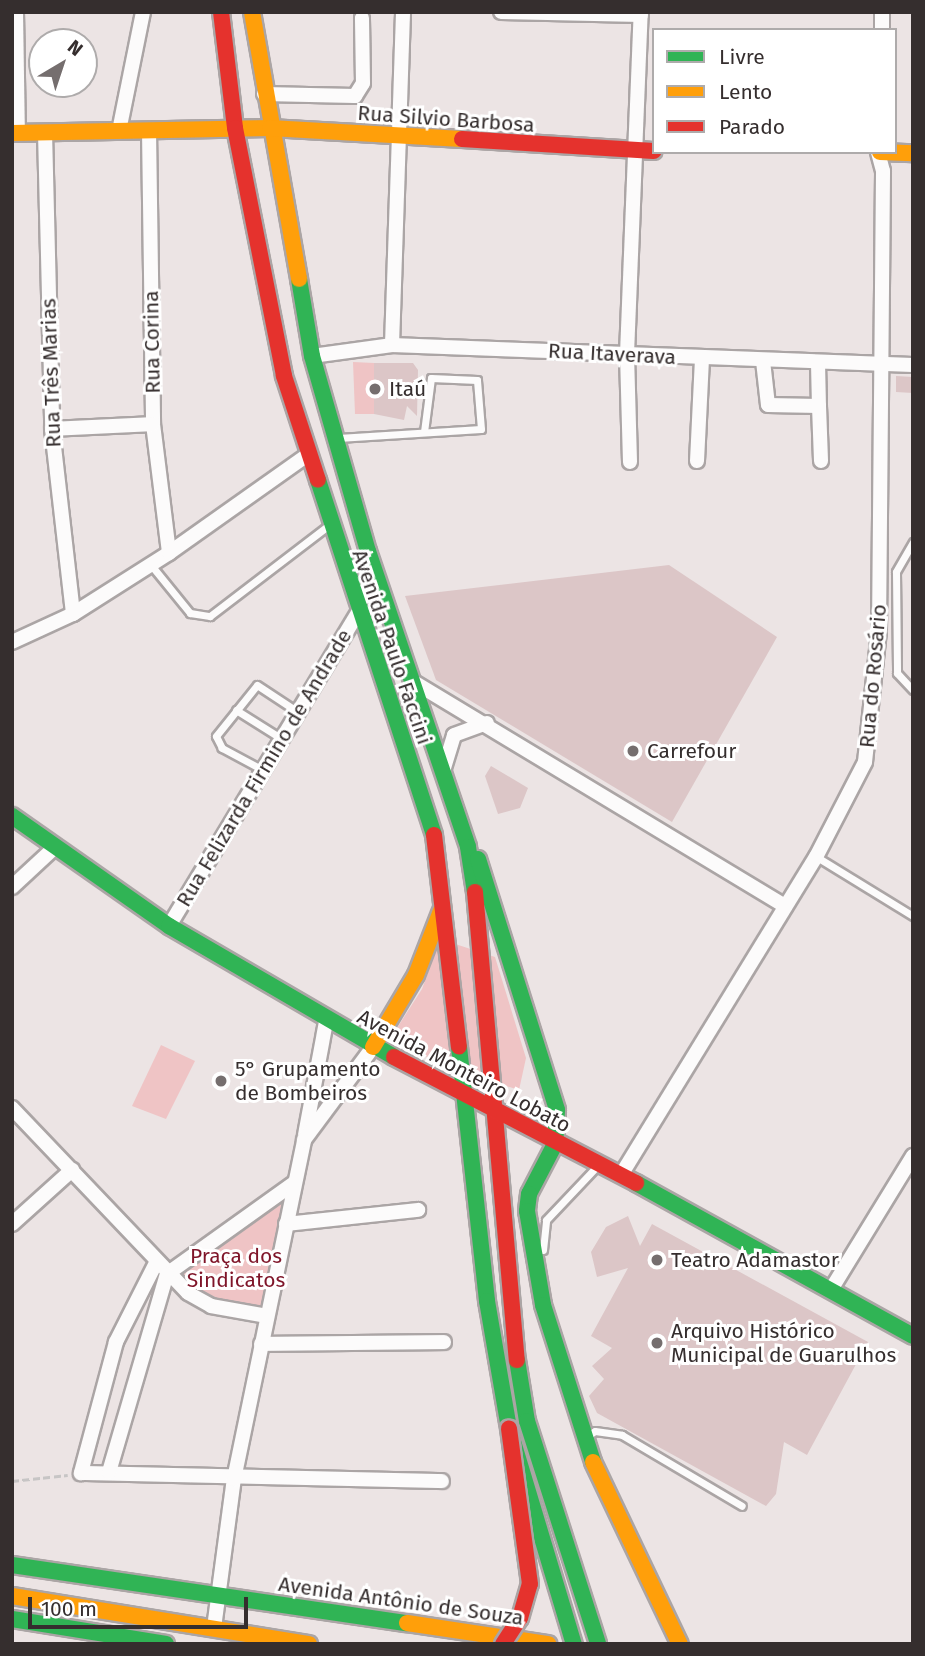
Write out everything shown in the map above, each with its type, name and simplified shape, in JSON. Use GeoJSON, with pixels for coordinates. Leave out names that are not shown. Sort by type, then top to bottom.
{"type":"FeatureCollection","features":[{"type":"Feature","properties":{"kind":"main road","name":"Avenida Paulo Faccini"},"geometry":{"type":"LineString","coordinates":[[220,12],[235,128],[284,376],[306,456],[437,844],[487,1301],[509,1428]]}},
{"type":"Feature","properties":{"kind":"main road","name":"Avenida Paulo Faccini"},"geometry":{"type":"LineString","coordinates":[[251,12],[312,356],[368,551],[444,768],[468,846],[482,939],[508,1301],[527,1421],[598,1644]]}},
{"type":"Feature","properties":{"kind":"main road","name":"Rua Silvio Barbosa"},"geometry":{"type":"LineString","coordinates":[[15,133],[270,128],[402,139],[652,151]]}},
{"type":"Feature","properties":{"kind":"main road"},"geometry":{"type":"LineString","coordinates":[[284,376],[293,373],[304,381],[348,527],[368,551]]}},
{"type":"Feature","properties":{"kind":"main road"},"geometry":{"type":"LineString","coordinates":[[342,561],[357,577],[386,654],[403,657]]}},
{"type":"Feature","properties":{"kind":"main road","name":"Avenida Monteiro Lobato"},"geometry":{"type":"LineString","coordinates":[[12,816],[53,849],[169,926],[326,1022],[555,1144],[621,1175],[832,1288],[913,1336]]}},
{"type":"Feature","properties":{"kind":"main road"},"geometry":{"type":"LineString","coordinates":[[468,846],[485,873],[557,1110],[555,1144],[529,1194],[527,1211],[542,1305],[581,1438],[680,1644]]}},
{"type":"Feature","properties":{"kind":"main road"},"geometry":{"type":"LineString","coordinates":[[373,1047],[416,975],[443,901]]}},
{"type":"Feature","properties":{"kind":"main road"},"geometry":{"type":"LineString","coordinates":[[503,1644],[520,1618],[530,1584],[509,1428]]}},
{"type":"Feature","properties":{"kind":"main road"},"geometry":{"type":"LineString","coordinates":[[509,1428],[574,1644]]}},
{"type":"Feature","properties":{"kind":"main road","name":"Avenida Antônio de Souza"},"geometry":{"type":"LineString","coordinates":[[12,1565],[541,1643]]}},
{"type":"Feature","properties":{"kind":"main road"},"geometry":{"type":"LineString","coordinates":[[12,1596],[309,1644]]}},
{"type":"Feature","properties":{"kind":"main road"},"geometry":{"type":"LineString","coordinates":[[12,1619],[166,1644]]}},
{"type":"Feature","properties":{"kind":"street"},"geometry":{"type":"LineString","coordinates":[[15,133],[16,12]]}},
{"type":"Feature","properties":{"kind":"street"},"geometry":{"type":"LineString","coordinates":[[119,131],[143,12]]}},
{"type":"Feature","properties":{"kind":"street"},"geometry":{"type":"LineString","coordinates":[[392,345],[402,139],[403,12]]}},
{"type":"Feature","properties":{"kind":"street"},"geometry":{"type":"LineString","coordinates":[[501,12],[641,13],[627,354],[630,462]]}},
{"type":"Feature","properties":{"kind":"street"},"geometry":{"type":"LineString","coordinates":[[264,94],[345,100],[355,96],[363,83],[362,18]]}},
{"type":"Feature","properties":{"kind":"street","name":"Rua Corina"},"geometry":{"type":"LineString","coordinates":[[149,130],[153,424],[169,553]]}},
{"type":"Feature","properties":{"kind":"street","name":"Rua Três Marias"},"geometry":{"type":"LineString","coordinates":[[45,132],[52,429],[73,614]]}},
{"type":"Feature","properties":{"kind":"street","name":"Rua do Rosário"},"geometry":{"type":"LineString","coordinates":[[621,1175],[816,857],[860,779],[872,734],[879,632],[882,365],[879,154]]}},
{"type":"Feature","properties":{"kind":"street","name":"Rua Itaverava"},"geometry":{"type":"LineString","coordinates":[[312,356],[392,345],[763,362],[913,365]]}},
{"type":"Feature","properties":{"kind":"street"},"geometry":{"type":"LineString","coordinates":[[697,461],[702,358]]}},
{"type":"Feature","properties":{"kind":"street"},"geometry":{"type":"LineString","coordinates":[[763,362],[768,405],[819,406]]}},
{"type":"Feature","properties":{"kind":"street"},"geometry":{"type":"LineString","coordinates":[[818,363],[821,461]]}},
{"type":"Feature","properties":{"kind":"street"},"geometry":{"type":"LineString","coordinates":[[52,429],[153,424]]}},
{"type":"Feature","properties":{"kind":"street"},"geometry":{"type":"LineString","coordinates":[[12,642],[73,614],[169,553],[306,456]]}},
{"type":"Feature","properties":{"kind":"street","name":"Rua Felizarda Firmino de Andrade"},"geometry":{"type":"LineString","coordinates":[[169,926],[359,611]]}},
{"type":"Feature","properties":{"kind":"street"},"geometry":{"type":"LineString","coordinates":[[412,681],[488,723],[785,906]]}},
{"type":"Feature","properties":{"kind":"street"},"geometry":{"type":"LineString","coordinates":[[444,768],[454,735],[488,723]]}},
{"type":"Feature","properties":{"kind":"street"},"geometry":{"type":"LineString","coordinates":[[12,887],[53,849]]}},
{"type":"Feature","properties":{"kind":"street"},"geometry":{"type":"LineString","coordinates":[[214,1628],[234,1479],[326,1022]]}},
{"type":"Feature","properties":{"kind":"street"},"geometry":{"type":"LineString","coordinates":[[304,1140],[373,1047]]}},
{"type":"Feature","properties":{"kind":"street"},"geometry":{"type":"LineString","coordinates":[[12,1108],[167,1274],[211,1306],[267,1316]]}},
{"type":"Feature","properties":{"kind":"street"},"geometry":{"type":"LineString","coordinates":[[832,1288],[913,1156]]}},
{"type":"Feature","properties":{"kind":"street"},"geometry":{"type":"LineString","coordinates":[[12,1224],[72,1170]]}},
{"type":"Feature","properties":{"kind":"street"},"geometry":{"type":"LineString","coordinates":[[109,1472],[167,1274],[294,1184]]}},
{"type":"Feature","properties":{"kind":"street"},"geometry":{"type":"LineString","coordinates":[[286,1224],[418,1210]]}},
{"type":"Feature","properties":{"kind":"street"},"geometry":{"type":"LineString","coordinates":[[156,1263],[119,1334],[81,1473],[234,1479],[442,1480]]}},
{"type":"Feature","properties":{"kind":"street"},"geometry":{"type":"LineString","coordinates":[[261,1344],[444,1342]]}},
{"type":"Feature","properties":{"kind":"lane"},"geometry":{"type":"LineString","coordinates":[[336,439],[481,429],[477,380],[431,378],[424,432]]}},
{"type":"Feature","properties":{"kind":"lane"},"geometry":{"type":"LineString","coordinates":[[150,565],[190,613],[210,617],[329,524]]}},
{"type":"Feature","properties":{"kind":"lane"},"geometry":{"type":"LineString","coordinates":[[913,542],[896,572],[897,673],[913,690]]}},
{"type":"Feature","properties":{"kind":"lane"},"geometry":{"type":"LineString","coordinates":[[262,771],[217,744],[216,736],[257,685],[298,712]]}},
{"type":"Feature","properties":{"kind":"lane"},"geometry":{"type":"LineString","coordinates":[[236,710],[282,739]]}},
{"type":"Feature","properties":{"kind":"lane"},"geometry":{"type":"LineString","coordinates":[[816,857],[913,916]]}},
{"type":"Feature","properties":{"kind":"lane"},"geometry":{"type":"LineString","coordinates":[[599,1164],[556,1207],[542,1234],[560,1336],[581,1410],[581,1438],[595,1431],[622,1435],[742,1506]]}},
{"type":"Feature","properties":{"kind":"path"},"geometry":{"type":"LineString","coordinates":[[12,1480],[81,1473]]}},
{"type":"Feature","properties":{"kind":"green space"},"geometry":{"type":"Polygon","coordinates":[[[353,362],[374,363],[374,414],[355,414],[353,362]]]}},
{"type":"Feature","properties":{"kind":"green space"},"geometry":{"type":"Polygon","coordinates":[[[440,939],[495,957],[526,1058],[519,1090],[452,1069],[390,1039],[422,989],[440,939]]]}},
{"type":"Feature","properties":{"kind":"green space"},"geometry":{"type":"Polygon","coordinates":[[[161,1045],[195,1061],[166,1119],[132,1106],[161,1045]]]}},
{"type":"Feature","properties":{"kind":"green space","name":"Praça dos Sindicatos"},"geometry":{"type":"Polygon","coordinates":[[[285,1195],[261,1311],[202,1295],[174,1269],[285,1195]]]}},
{"type":"Feature","properties":{"kind":"building"},"geometry":{"type":"Polygon","coordinates":[[[374,363],[413,363],[418,370],[417,416],[407,406],[404,420],[374,414],[374,363]]]}},
{"type":"Feature","properties":{"kind":"building"},"geometry":{"type":"Polygon","coordinates":[[[896,376],[913,377],[913,393],[896,392],[896,376]]]}},
{"type":"Feature","properties":{"kind":"building","name":"Carrefour"},"geometry":{"type":"Polygon","coordinates":[[[669,565],[777,637],[672,822],[436,680],[405,596],[669,565]]]}},
{"type":"Feature","properties":{"kind":"building"},"geometry":{"type":"Polygon","coordinates":[[[491,766],[528,788],[520,808],[498,814],[485,776],[491,766]]]}},
{"type":"Feature","properties":{"kind":"building"},"geometry":{"type":"Polygon","coordinates":[[[628,1216],[640,1246],[652,1224],[868,1342],[807,1455],[784,1442],[776,1494],[766,1506],[597,1413],[589,1396],[604,1379],[592,1366],[612,1348],[591,1336],[628,1268],[597,1277],[591,1252],[606,1227],[628,1216]]]}},
{"type":"Feature","properties":{"kind":"traffic: fast"},"geometry":{"type":"LineString","coordinates":[[299,279],[312,356],[368,551],[468,847],[475,892]]}},
{"type":"Feature","properties":{"kind":"traffic: fast"},"geometry":{"type":"LineString","coordinates":[[318,480],[434,835]]}},
{"type":"Feature","properties":{"kind":"traffic: fast"},"geometry":{"type":"LineString","coordinates":[[12,816],[169,926],[394,1057]]}},
{"type":"Feature","properties":{"kind":"traffic: fast"},"geometry":{"type":"LineString","coordinates":[[478,859],[557,1110],[555,1144],[529,1194],[527,1211],[543,1305],[593,1462]]}},
{"type":"Feature","properties":{"kind":"traffic: fast"},"geometry":{"type":"LineString","coordinates":[[459,1047],[487,1301],[509,1428],[574,1644]]}},
{"type":"Feature","properties":{"kind":"traffic: fast"},"geometry":{"type":"LineString","coordinates":[[636,1183],[913,1336]]}},
{"type":"Feature","properties":{"kind":"traffic: fast"},"geometry":{"type":"LineString","coordinates":[[517,1360],[527,1421],[598,1644]]}},
{"type":"Feature","properties":{"kind":"traffic: fast"},"geometry":{"type":"LineString","coordinates":[[12,1565],[407,1623]]}},
{"type":"Feature","properties":{"kind":"traffic: fast"},"geometry":{"type":"LineString","coordinates":[[12,1619],[166,1644]]}},
{"type":"Feature","properties":{"kind":"traffic: slow"},"geometry":{"type":"LineString","coordinates":[[252,12],[299,279]]}},
{"type":"Feature","properties":{"kind":"traffic: slow"},"geometry":{"type":"LineString","coordinates":[[12,133],[270,128],[462,139]]}},
{"type":"Feature","properties":{"kind":"traffic: slow"},"geometry":{"type":"LineString","coordinates":[[897,153],[913,153]]}},
{"type":"Feature","properties":{"kind":"traffic: slow"},"geometry":{"type":"LineString","coordinates":[[373,1047],[416,975],[441,911]]}},
{"type":"Feature","properties":{"kind":"traffic: slow"},"geometry":{"type":"LineString","coordinates":[[593,1462],[680,1644]]}},
{"type":"Feature","properties":{"kind":"traffic: slow"},"geometry":{"type":"LineString","coordinates":[[12,1596],[309,1644]]}},
{"type":"Feature","properties":{"kind":"traffic: slow"},"geometry":{"type":"LineString","coordinates":[[407,1623],[548,1644]]}},
{"type":"Feature","properties":{"kind":"traffic: jam"},"geometry":{"type":"LineString","coordinates":[[221,12],[235,128],[284,376],[318,480]]}},
{"type":"Feature","properties":{"kind":"traffic: jam"},"geometry":{"type":"LineString","coordinates":[[462,139],[652,151]]}},
{"type":"Feature","properties":{"kind":"traffic: jam"},"geometry":{"type":"LineString","coordinates":[[434,835],[459,1047]]}},
{"type":"Feature","properties":{"kind":"traffic: jam"},"geometry":{"type":"LineString","coordinates":[[475,892],[517,1360]]}},
{"type":"Feature","properties":{"kind":"traffic: jam"},"geometry":{"type":"LineString","coordinates":[[394,1057],[636,1183]]}},
{"type":"Feature","properties":{"kind":"traffic: jam"},"geometry":{"type":"LineString","coordinates":[[503,1644],[520,1618],[530,1584],[509,1428]]}},
{"type":"Feature","properties":{"kind":"place","name":"Itaú"},"geometry":{"type":"Point","coordinates":[375,389]}},
{"type":"Feature","properties":{"kind":"place","name":"Carrefour"},"geometry":{"type":"Point","coordinates":[633,751]}},
{"type":"Feature","properties":{"kind":"place","name":"5° Grupamento de Bombeiros"},"geometry":{"type":"Point","coordinates":[221,1081]}},
{"type":"Feature","properties":{"kind":"place","name":"Teatro Adamastor"},"geometry":{"type":"Point","coordinates":[657,1260]}},
{"type":"Feature","properties":{"kind":"place","name":"Arquivo Histórico Municipal de Guarulhos"},"geometry":{"type":"Point","coordinates":[657,1343]}}]}
